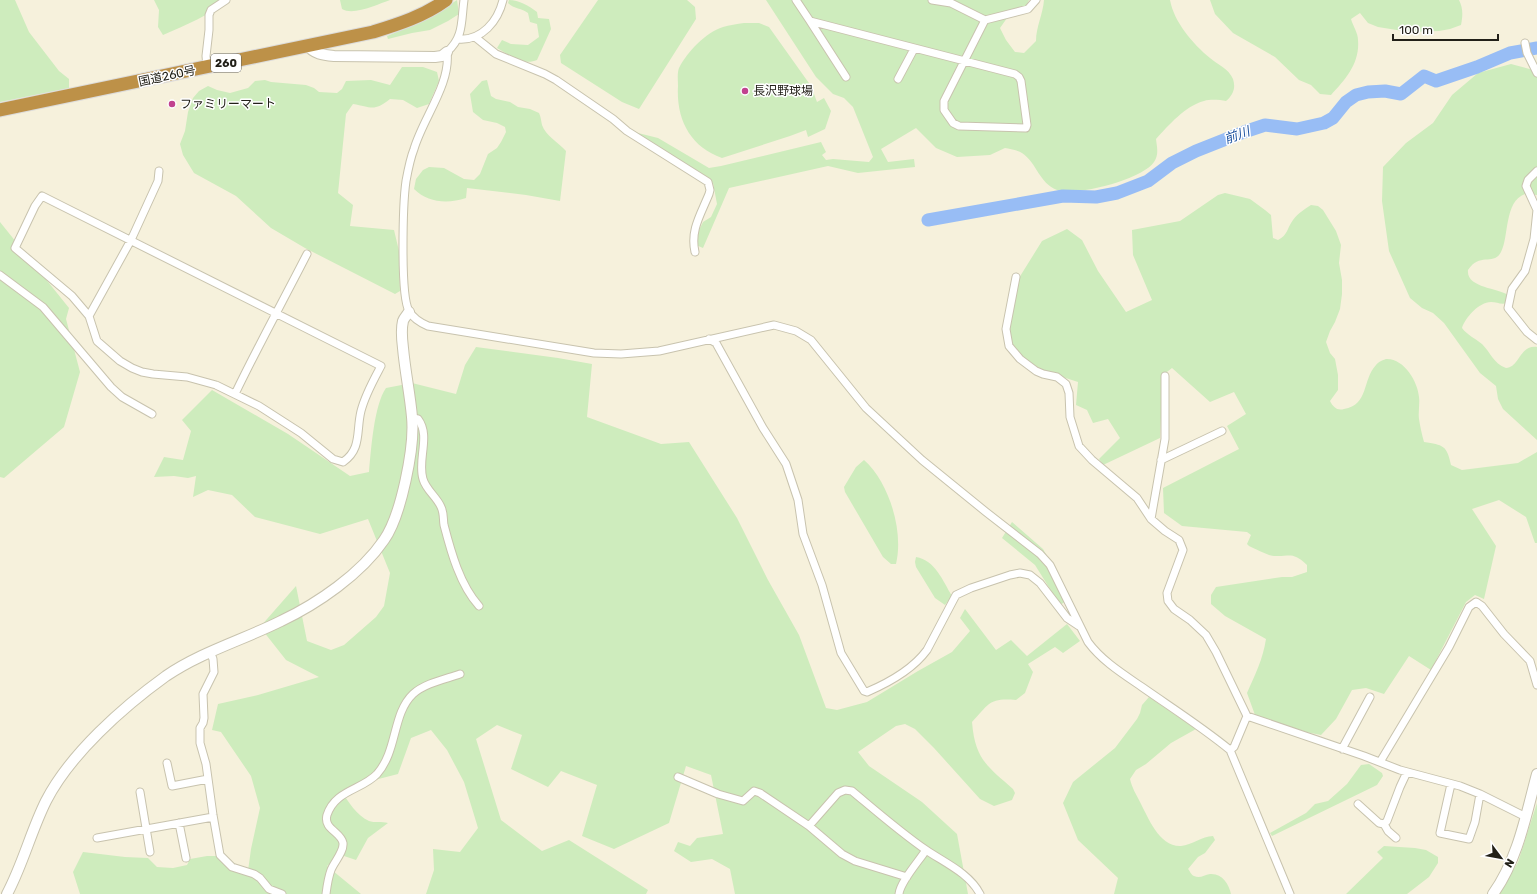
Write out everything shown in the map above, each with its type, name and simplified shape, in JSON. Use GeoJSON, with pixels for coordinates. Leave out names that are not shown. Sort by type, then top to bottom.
{"type":"FeatureCollection","features":[{"type":"Feature","properties":{"kind":"highway","name":"国道260号"},"geometry":{"type":"LineString","coordinates":[[0,110],[373,32],[405,22],[433,9],[446,0]]}},
{"type":"Feature","properties":{"kind":"street"},"geometry":{"type":"LineString","coordinates":[[207,67],[206,56],[209,15],[211,10],[226,0]]}},
{"type":"Feature","properties":{"kind":"street"},"geometry":{"type":"LineString","coordinates":[[307,45],[312,51],[323,55],[334,56],[435,58],[442,56],[455,45],[458,39],[464,0]]}},
{"type":"Feature","properties":{"kind":"street"},"geometry":{"type":"LineString","coordinates":[[458,39],[468,40],[475,37],[490,26],[501,9],[503,0]]}},
{"type":"Feature","properties":{"kind":"street"},"geometry":{"type":"LineString","coordinates":[[796,0],[846,77]]}},
{"type":"Feature","properties":{"kind":"street"},"geometry":{"type":"LineString","coordinates":[[932,0],[951,3],[985,20],[1028,9],[1036,0]]}},
{"type":"Feature","properties":{"kind":"street"},"geometry":{"type":"LineString","coordinates":[[810,21],[963,62],[1015,74],[1021,81],[1027,125],[1026,128],[964,128],[953,123],[944,110],[944,101],[963,62],[985,20]]}},
{"type":"Feature","properties":{"kind":"street"},"geometry":{"type":"LineString","coordinates":[[475,37],[496,54],[556,80],[627,131],[708,182],[710,185],[709,194],[694,231],[693,243],[695,252]]}},
{"type":"Feature","properties":{"kind":"street"},"geometry":{"type":"LineString","coordinates":[[1526,47],[1537,73]]}},
{"type":"Feature","properties":{"kind":"street"},"geometry":{"type":"LineString","coordinates":[[898,79],[914,49]]}},
{"type":"Feature","properties":{"kind":"street"},"geometry":{"type":"LineString","coordinates":[[447,52],[448,69],[437,96],[421,128],[414,149],[406,183],[404,291],[409,312],[422,324],[428,326],[594,354],[621,354],[659,351],[774,326],[796,331],[811,340],[866,408],[885,427],[949,483],[1040,554],[1050,565],[1088,642],[1100,656],[1213,736],[1230,750],[1290,894]]}},
{"type":"Feature","properties":{"kind":"street"},"geometry":{"type":"LineString","coordinates":[[89,316],[131,240],[158,181],[159,170]]}},
{"type":"Feature","properties":{"kind":"street"},"geometry":{"type":"LineString","coordinates":[[1537,171],[1528,180],[1526,186],[1537,210],[1534,239],[1525,271],[1512,289],[1508,308],[1527,332],[1537,340]]}},
{"type":"Feature","properties":{"kind":"street"},"geometry":{"type":"LineString","coordinates":[[42,196],[131,240],[381,366],[368,390],[360,412],[356,444],[354,452],[350,457],[343,462],[333,459],[289,425],[259,406],[235,394],[203,381],[187,377],[153,374],[132,368],[120,361],[97,341],[89,316],[72,296],[15,248],[35,206],[42,196]]}},
{"type":"Feature","properties":{"kind":"street"},"geometry":{"type":"LineString","coordinates":[[235,394],[254,354],[307,254]]}},
{"type":"Feature","properties":{"kind":"street"},"geometry":{"type":"LineString","coordinates":[[0,275],[43,307],[111,387],[122,397],[152,414]]}},
{"type":"Feature","properties":{"kind":"street"},"geometry":{"type":"LineString","coordinates":[[1016,277],[1006,330],[1008,346],[1020,359],[1036,371],[1057,377],[1066,384],[1069,393],[1070,417],[1079,446],[1092,460],[1137,498],[1151,519],[1179,540],[1182,550],[1167,593],[1168,601],[1174,609],[1190,620],[1206,635],[1216,652],[1247,716],[1407,772],[1451,784],[1480,794],[1526,817]]}},
{"type":"Feature","properties":{"kind":"street"},"geometry":{"type":"LineString","coordinates":[[7,894],[46,803],[58,781],[72,762],[115,718],[166,676],[210,652],[282,621],[317,601],[360,568],[385,540],[397,515],[410,460],[413,418],[402,340],[403,320],[409,312]]}},
{"type":"Feature","properties":{"kind":"street"},"geometry":{"type":"LineString","coordinates":[[709,339],[716,342],[763,428],[786,464],[798,500],[803,534],[822,585],[841,654],[864,691],[867,692],[878,688],[922,657],[941,625],[956,595],[971,588],[1010,575],[1020,573],[1030,576],[1040,583],[1067,618],[1081,628]]}},
{"type":"Feature","properties":{"kind":"street"},"geometry":{"type":"LineString","coordinates":[[1151,519],[1165,439],[1165,376]]}},
{"type":"Feature","properties":{"kind":"street"},"geometry":{"type":"LineString","coordinates":[[413,418],[418,419],[423,425],[424,435],[421,471],[423,480],[442,509],[444,523],[455,560],[471,597],[479,606]]}},
{"type":"Feature","properties":{"kind":"street"},"geometry":{"type":"LineString","coordinates":[[1161,460],[1222,431]]}},
{"type":"Feature","properties":{"kind":"street"},"geometry":{"type":"LineString","coordinates":[[1380,762],[1449,647],[1469,607],[1476,602],[1482,606],[1504,634],[1530,661],[1537,685]]}},
{"type":"Feature","properties":{"kind":"street"},"geometry":{"type":"LineString","coordinates":[[210,652],[213,659],[214,672],[203,694],[204,718],[200,728],[200,743],[208,779],[220,855],[232,866],[254,874],[269,888],[282,894]]}},
{"type":"Feature","properties":{"kind":"street"},"geometry":{"type":"LineString","coordinates":[[326,894],[331,870],[343,846],[342,839],[330,827],[326,820],[327,814],[341,795],[377,774],[390,753],[401,713],[413,694],[421,688],[460,674]]}},
{"type":"Feature","properties":{"kind":"street"},"geometry":{"type":"LineString","coordinates":[[1342,749],[1370,697]]}},
{"type":"Feature","properties":{"kind":"street"},"geometry":{"type":"LineString","coordinates":[[1230,750],[1234,747],[1247,716]]}},
{"type":"Feature","properties":{"kind":"street"},"geometry":{"type":"LineString","coordinates":[[167,763],[172,786],[208,779]]}},
{"type":"Feature","properties":{"kind":"street"},"geometry":{"type":"LineString","coordinates":[[1384,824],[1407,772]]}},
{"type":"Feature","properties":{"kind":"street"},"geometry":{"type":"LineString","coordinates":[[1493,894],[1503,880],[1513,860],[1537,774]]}},
{"type":"Feature","properties":{"kind":"street"},"geometry":{"type":"LineString","coordinates":[[678,777],[718,794],[743,801],[754,791],[760,793],[809,826],[842,854],[855,861],[907,877]]}},
{"type":"Feature","properties":{"kind":"street"},"geometry":{"type":"LineString","coordinates":[[1451,784],[1440,834],[1469,839],[1475,822],[1480,794]]}},
{"type":"Feature","properties":{"kind":"street"},"geometry":{"type":"LineString","coordinates":[[809,826],[838,793],[845,790],[852,791],[926,850],[969,880],[976,886],[980,894]]}},
{"type":"Feature","properties":{"kind":"street"},"geometry":{"type":"LineString","coordinates":[[140,792],[150,852]]}},
{"type":"Feature","properties":{"kind":"street"},"geometry":{"type":"LineString","coordinates":[[1358,804],[1378,823],[1384,824]]}},
{"type":"Feature","properties":{"kind":"street"},"geometry":{"type":"LineString","coordinates":[[97,838],[213,817]]}},
{"type":"Feature","properties":{"kind":"street"},"geometry":{"type":"LineString","coordinates":[[179,823],[186,858]]}},
{"type":"Feature","properties":{"kind":"street"},"geometry":{"type":"LineString","coordinates":[[1384,824],[1388,832],[1396,838]]}},
{"type":"Feature","properties":{"kind":"street"},"geometry":{"type":"LineString","coordinates":[[899,894],[907,877],[926,850]]}},
{"type":"Feature","properties":{"kind":"green space"},"geometry":{"type":"Polygon","coordinates":[[[0,0],[15,0],[29,32],[59,71],[69,79],[69,88],[0,102],[0,0]]]}},
{"type":"Feature","properties":{"kind":"green space"},"geometry":{"type":"Polygon","coordinates":[[[154,0],[230,0],[206,15],[163,35],[158,27],[159,10],[154,0]]]}},
{"type":"Feature","properties":{"kind":"green space"},"geometry":{"type":"Polygon","coordinates":[[[340,0],[390,0],[366,9],[347,11],[342,9],[340,0]]]}},
{"type":"Feature","properties":{"kind":"green space"},"geometry":{"type":"Polygon","coordinates":[[[457,0],[459,14],[448,21],[430,30],[388,39],[387,36],[423,20],[457,0]]]}},
{"type":"Feature","properties":{"kind":"green space"},"geometry":{"type":"Polygon","coordinates":[[[509,0],[520,2],[531,8],[537,12],[538,18],[549,19],[551,29],[537,60],[527,62],[521,61],[497,48],[502,40],[511,44],[528,45],[539,37],[537,24],[530,22],[528,13],[510,5],[508,3],[509,0]]]}},
{"type":"Feature","properties":{"kind":"green space"},"geometry":{"type":"Polygon","coordinates":[[[598,0],[687,0],[695,7],[696,19],[639,109],[622,102],[561,63],[560,55],[598,0]]]}},
{"type":"Feature","properties":{"kind":"green space"},"geometry":{"type":"Polygon","coordinates":[[[766,0],[1029,0],[1026,7],[1012,11],[1000,28],[1006,40],[1015,52],[1024,53],[1036,41],[1044,0],[1170,0],[1172,8],[1185,32],[1204,52],[1229,72],[1234,82],[1234,88],[1232,94],[1226,101],[1204,101],[1190,107],[1172,122],[1156,139],[1157,154],[1154,162],[1137,175],[1108,185],[1079,191],[1066,192],[1057,190],[1046,183],[1027,157],[1020,152],[1005,148],[990,155],[957,157],[936,148],[916,128],[881,149],[888,162],[914,159],[915,167],[858,173],[828,166],[729,188],[703,248],[696,245],[696,236],[703,222],[711,217],[717,204],[713,183],[634,132],[658,138],[709,168],[821,142],[826,152],[822,155],[826,160],[833,159],[869,162],[873,157],[853,107],[844,98],[833,94],[816,77],[766,0]]]}},
{"type":"Feature","properties":{"kind":"green space"},"geometry":{"type":"Polygon","coordinates":[[[1210,0],[1459,0],[1462,9],[1462,18],[1461,25],[1450,29],[1409,32],[1378,27],[1368,23],[1360,13],[1351,19],[1358,40],[1357,56],[1347,77],[1331,95],[1320,94],[1311,85],[1299,80],[1275,57],[1233,33],[1215,14],[1210,0]]]}},
{"type":"Feature","properties":{"kind":"green space","name":"長沢野球場"},"geometry":{"type":"Polygon","coordinates":[[[744,23],[759,23],[769,27],[811,86],[817,102],[824,98],[831,111],[825,129],[808,137],[806,130],[722,158],[701,147],[687,130],[680,110],[678,98],[678,72],[687,55],[704,38],[723,27],[744,23]]]}},
{"type":"Feature","properties":{"kind":"green space"},"geometry":{"type":"Polygon","coordinates":[[[1511,64],[1537,71],[1537,195],[1525,194],[1518,198],[1514,204],[1510,212],[1503,246],[1498,256],[1477,262],[1468,270],[1472,281],[1484,287],[1508,295],[1507,303],[1503,304],[1491,302],[1482,305],[1469,315],[1462,328],[1485,347],[1492,358],[1506,368],[1511,367],[1527,349],[1537,347],[1537,440],[1503,409],[1498,399],[1496,386],[1480,373],[1444,323],[1433,313],[1422,308],[1410,298],[1389,251],[1382,201],[1383,167],[1406,143],[1433,123],[1452,95],[1478,73],[1511,64]]]}},
{"type":"Feature","properties":{"kind":"green space"},"geometry":{"type":"Polygon","coordinates":[[[402,67],[423,67],[437,72],[439,81],[429,104],[417,108],[403,100],[390,99],[380,106],[372,108],[353,104],[346,114],[338,193],[353,205],[350,226],[394,230],[399,251],[400,291],[395,294],[305,248],[271,228],[236,196],[194,173],[183,155],[180,144],[185,131],[188,112],[193,98],[199,91],[208,86],[230,93],[248,88],[255,81],[265,80],[271,82],[306,85],[319,92],[337,93],[342,89],[346,81],[371,80],[390,85],[402,67]]]}},
{"type":"Feature","properties":{"kind":"green space"},"geometry":{"type":"Polygon","coordinates":[[[487,80],[491,96],[496,99],[510,102],[518,107],[530,109],[539,113],[542,125],[546,132],[566,151],[560,201],[526,195],[467,188],[466,198],[452,201],[438,201],[432,200],[420,194],[414,189],[416,179],[423,170],[429,167],[444,168],[464,179],[474,180],[480,174],[488,154],[497,148],[506,132],[505,127],[497,123],[483,120],[473,112],[470,94],[482,81],[487,80]]]}},
{"type":"Feature","properties":{"kind":"green space"},"geometry":{"type":"Polygon","coordinates":[[[1225,193],[1250,199],[1271,215],[1273,238],[1278,240],[1286,234],[1297,215],[1311,205],[1318,206],[1323,210],[1336,231],[1341,245],[1339,263],[1342,280],[1342,294],[1340,309],[1326,342],[1330,353],[1335,359],[1338,375],[1338,390],[1330,401],[1334,407],[1337,409],[1342,409],[1352,407],[1358,403],[1376,365],[1386,359],[1393,360],[1399,362],[1409,372],[1416,385],[1419,400],[1419,419],[1424,442],[1443,447],[1448,453],[1451,465],[1462,470],[1518,463],[1537,452],[1537,543],[1535,543],[1526,517],[1499,500],[1472,509],[1496,546],[1484,599],[1475,595],[1466,602],[1431,670],[1409,656],[1384,694],[1366,688],[1352,690],[1336,719],[1321,735],[1306,732],[1255,715],[1247,693],[1261,660],[1266,639],[1225,616],[1211,604],[1211,595],[1216,587],[1282,577],[1292,577],[1307,572],[1307,565],[1294,556],[1274,556],[1249,546],[1247,544],[1251,535],[1247,532],[1182,526],[1164,513],[1163,488],[1239,449],[1227,426],[1246,414],[1234,392],[1210,402],[1172,368],[1163,375],[1160,438],[1103,465],[1099,459],[1120,438],[1108,419],[1093,423],[1087,410],[1076,405],[1078,382],[1038,369],[1020,357],[1010,345],[1008,330],[1019,278],[1042,241],[1067,229],[1082,240],[1098,271],[1126,312],[1152,300],[1133,255],[1132,230],[1180,221],[1218,195],[1225,193]]]}},
{"type":"Feature","properties":{"kind":"green space"},"geometry":{"type":"Polygon","coordinates":[[[0,222],[69,308],[66,319],[80,372],[64,427],[4,478],[0,477],[0,222]]]}},
{"type":"Feature","properties":{"kind":"green space"},"geometry":{"type":"Polygon","coordinates":[[[476,347],[592,364],[587,417],[661,444],[689,442],[737,518],[768,580],[799,635],[826,708],[837,710],[867,702],[952,652],[970,631],[960,618],[965,609],[996,650],[1011,640],[1027,656],[1067,624],[1080,641],[1063,653],[1055,647],[1028,664],[1033,672],[1025,693],[1016,700],[1000,700],[991,703],[972,722],[979,753],[989,767],[1013,789],[1015,793],[1012,800],[994,806],[980,799],[915,729],[905,724],[896,726],[858,752],[869,766],[922,802],[957,834],[968,894],[735,894],[730,869],[712,859],[691,862],[674,851],[678,842],[690,846],[697,838],[723,834],[711,775],[686,766],[669,823],[614,849],[582,836],[597,785],[561,771],[548,787],[511,769],[522,735],[497,725],[476,739],[501,820],[542,851],[569,840],[648,890],[646,894],[426,894],[434,870],[433,849],[460,852],[478,828],[464,782],[447,750],[431,730],[411,738],[398,774],[351,786],[341,791],[353,808],[364,818],[371,822],[388,823],[368,838],[356,860],[341,855],[327,866],[361,894],[80,894],[73,872],[83,852],[148,858],[157,867],[173,868],[187,865],[190,859],[207,856],[221,856],[248,871],[260,808],[251,776],[221,732],[212,730],[218,704],[258,695],[319,677],[286,660],[260,627],[296,586],[307,641],[331,650],[344,645],[376,617],[384,606],[390,573],[368,519],[320,534],[255,517],[232,495],[208,490],[193,497],[196,476],[188,478],[174,476],[154,477],[164,457],[183,460],[191,431],[182,420],[212,390],[288,434],[350,476],[369,472],[376,416],[386,388],[412,383],[456,394],[465,365],[476,347]]]}},
{"type":"Feature","properties":{"kind":"green space"},"geometry":{"type":"Polygon","coordinates":[[[864,460],[873,469],[881,481],[892,508],[898,537],[896,564],[891,564],[883,557],[845,492],[844,487],[856,467],[864,460]]]}},
{"type":"Feature","properties":{"kind":"green space"},"geometry":{"type":"Polygon","coordinates":[[[1012,522],[1043,549],[1071,598],[1060,605],[1035,565],[1002,538],[1012,522]]]}},
{"type":"Feature","properties":{"kind":"green space"},"geometry":{"type":"Polygon","coordinates":[[[916,557],[928,562],[942,578],[952,596],[945,605],[935,598],[916,567],[916,557]]]}},
{"type":"Feature","properties":{"kind":"green space"},"geometry":{"type":"Polygon","coordinates":[[[1149,697],[1196,729],[1171,743],[1146,764],[1136,770],[1130,779],[1133,788],[1155,830],[1166,842],[1181,846],[1205,837],[1213,836],[1215,840],[1205,853],[1198,857],[1188,869],[1192,875],[1196,877],[1210,874],[1218,875],[1227,883],[1231,894],[1114,894],[1118,878],[1078,840],[1063,803],[1073,782],[1115,748],[1137,719],[1142,705],[1149,697]]]}},
{"type":"Feature","properties":{"kind":"green space"},"geometry":{"type":"Polygon","coordinates":[[[1369,764],[1382,773],[1383,776],[1377,785],[1272,836],[1270,833],[1306,813],[1315,804],[1328,801],[1347,784],[1361,765],[1369,764]]]}},
{"type":"Feature","properties":{"kind":"green space"},"geometry":{"type":"Polygon","coordinates":[[[1537,803],[1537,894],[1499,894],[1518,862],[1537,803]]]}},
{"type":"Feature","properties":{"kind":"green space"},"geometry":{"type":"Polygon","coordinates":[[[1384,846],[1426,850],[1438,857],[1438,863],[1429,877],[1407,894],[1346,894],[1383,858],[1377,852],[1384,846]]]}},
{"type":"Feature","properties":{"kind":"waterway","name":"前川"},"geometry":{"type":"LineString","coordinates":[[928,220],[1063,196],[1096,197],[1117,193],[1148,181],[1172,163],[1196,151],[1244,132],[1265,125],[1297,129],[1324,123],[1333,118],[1346,102],[1356,95],[1368,92],[1385,91],[1401,94],[1424,76],[1436,81],[1477,67],[1510,53],[1537,48]]}},
{"type":"Feature","properties":{"kind":"place","name":"長沢野球場"},"geometry":{"type":"Point","coordinates":[745,91]}},
{"type":"Feature","properties":{"kind":"place","name":"ファミリーマート"},"geometry":{"type":"Point","coordinates":[172,104]}}]}
